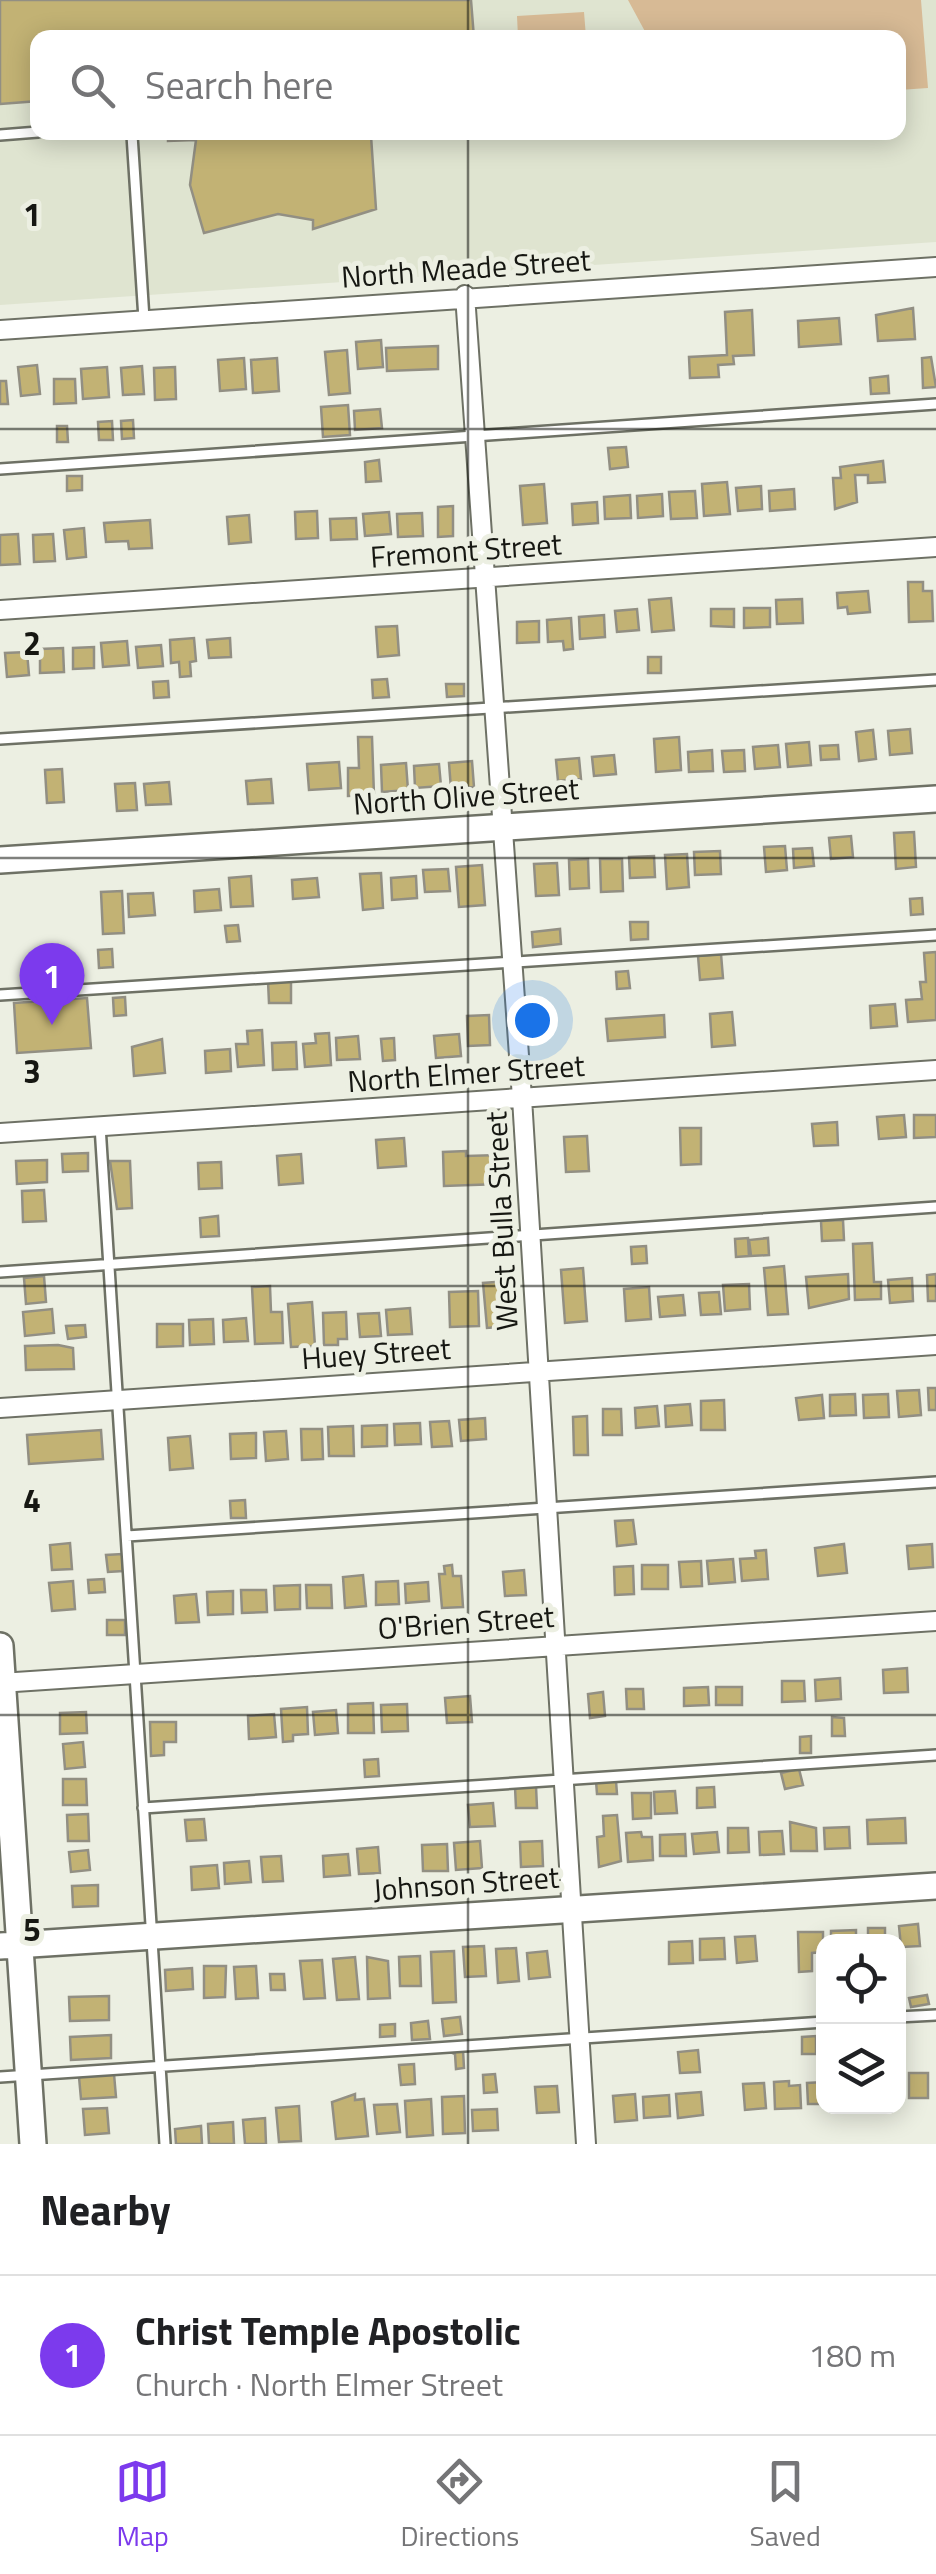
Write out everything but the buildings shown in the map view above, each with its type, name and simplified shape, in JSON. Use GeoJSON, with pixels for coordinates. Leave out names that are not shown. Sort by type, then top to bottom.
{"type":"FeatureCollection","features":[{"type":"Feature","properties":{"kind":"street","name":"North Meade Street"},"geometry":{"type":"LineString","coordinates":[[0,330],[465,295],[936,267]]}},
{"type":"Feature","properties":{"kind":"street","name":"West Bulla Street"},"geometry":{"type":"LineString","coordinates":[[465,295],[558,1644],[586,2144]]}},
{"type":"Feature","properties":{"kind":"street","name":"Fremont Street"},"geometry":{"type":"LineString","coordinates":[[0,610],[936,548]]}},
{"type":"Feature","properties":{"kind":"street","name":"North Olive Street"},"geometry":{"type":"LineString","coordinates":[[0,860],[936,799]]}},
{"type":"Feature","properties":{"kind":"street","name":"North Elmer Street"},"geometry":{"type":"LineString","coordinates":[[0,1132],[936,1070]]}},
{"type":"Feature","properties":{"kind":"street","name":"Huey Street"},"geometry":{"type":"LineString","coordinates":[[0,1408],[936,1345]]}},
{"type":"Feature","properties":{"kind":"street","name":"O'Brien Street"},"geometry":{"type":"LineString","coordinates":[[1,1683],[936,1620]]}},
{"type":"Feature","properties":{"kind":"street"},"geometry":{"type":"LineString","coordinates":[[0,1646],[10,1945],[33,2144]]}},
{"type":"Feature","properties":{"kind":"street","name":"Johnson Street"},"geometry":{"type":"LineString","coordinates":[[10,1945],[936,1886]]}},
{"type":"Feature","properties":{"kind":"lane"},"geometry":{"type":"LineString","coordinates":[[0,135],[30,133]]}},
{"type":"Feature","properties":{"kind":"lane"},"geometry":{"type":"LineString","coordinates":[[132,140],[144,319]]}},
{"type":"Feature","properties":{"kind":"lane"},"geometry":{"type":"LineString","coordinates":[[0,469],[936,404]]}},
{"type":"Feature","properties":{"kind":"lane"},"geometry":{"type":"LineString","coordinates":[[0,739],[936,680]]}},
{"type":"Feature","properties":{"kind":"lane"},"geometry":{"type":"LineString","coordinates":[[0,995],[936,935]]}},
{"type":"Feature","properties":{"kind":"lane"},"geometry":{"type":"LineString","coordinates":[[100,1126],[164,2144]]}},
{"type":"Feature","properties":{"kind":"lane"},"geometry":{"type":"LineString","coordinates":[[0,1272],[936,1208]]}},
{"type":"Feature","properties":{"kind":"lane"},"geometry":{"type":"LineString","coordinates":[[127,1536],[936,1482]]}},
{"type":"Feature","properties":{"kind":"lane"},"geometry":{"type":"LineString","coordinates":[[143,1808],[936,1755]]}},
{"type":"Feature","properties":{"kind":"lane"},"geometry":{"type":"LineString","coordinates":[[906,2017],[936,2015]]}},
{"type":"Feature","properties":{"kind":"lane"},"geometry":{"type":"LineString","coordinates":[[0,2077],[816,2023]]}},
{"type":"Feature","properties":{"kind":"shaded area"},"geometry":{"type":"Polygon","coordinates":[[[0,0],[936,0],[936,242],[0,305],[0,0]]]}},
{"type":"Feature","properties":{"kind":"shaded area"},"geometry":{"type":"Polygon","coordinates":[[[628,0],[921,0],[928,88],[906,90],[906,30],[644,30],[628,0]]]}},
{"type":"Feature","properties":{"kind":"shaded area"},"geometry":{"type":"Polygon","coordinates":[[[584,12],[585,30],[518,30],[517,16],[584,12]]]}},
{"type":"Feature","properties":{"kind":"place","name":"Christ Temple Apostolic"},"geometry":{"type":"Point","coordinates":[52,1025]}}]}
